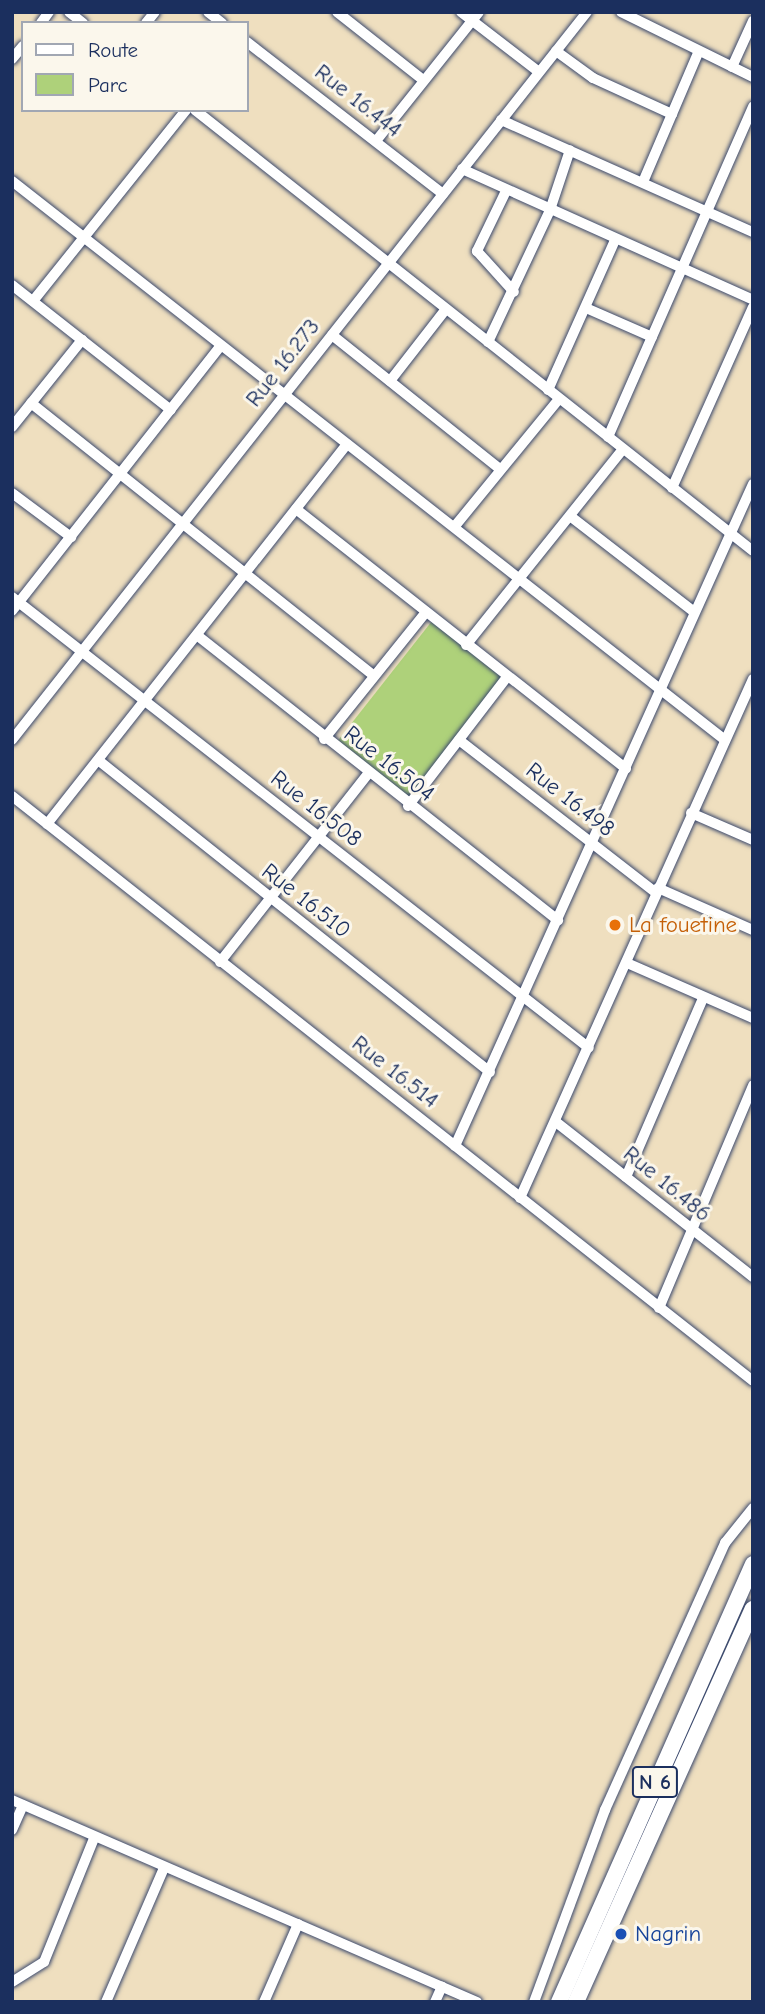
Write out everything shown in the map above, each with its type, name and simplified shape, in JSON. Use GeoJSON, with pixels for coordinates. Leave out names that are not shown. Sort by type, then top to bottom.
{"type":"FeatureCollection","features":[{"type":"Feature","properties":{"kind":"main road","name":"N 6"},"geometry":{"type":"LineString","coordinates":[[558,2002],[753,1564]]}},
{"type":"Feature","properties":{"kind":"main road","name":"N 6"},"geometry":{"type":"LineString","coordinates":[[576,2002],[746,1636],[753,1609]]}},
{"type":"Feature","properties":{"kind":"street"},"geometry":{"type":"LineString","coordinates":[[337,12],[424,80]]}},
{"type":"Feature","properties":{"kind":"street"},"geometry":{"type":"LineString","coordinates":[[461,12],[476,17],[539,72]]}},
{"type":"Feature","properties":{"kind":"street","name":"Rue 16.273"},"geometry":{"type":"LineString","coordinates":[[12,740],[587,12]]}},
{"type":"Feature","properties":{"kind":"street"},"geometry":{"type":"LineString","coordinates":[[621,12],[753,77]]}},
{"type":"Feature","properties":{"kind":"street"},"geometry":{"type":"LineString","coordinates":[[376,141],[476,17]]}},
{"type":"Feature","properties":{"kind":"street"},"geometry":{"type":"LineString","coordinates":[[732,67],[753,21]]}},
{"type":"Feature","properties":{"kind":"street","name":"Rue 16.444"},"geometry":{"type":"LineString","coordinates":[[248,43],[443,194]]}},
{"type":"Feature","properties":{"kind":"street"},"geometry":{"type":"LineString","coordinates":[[556,51],[593,78],[671,114]]}},
{"type":"Feature","properties":{"kind":"street"},"geometry":{"type":"LineString","coordinates":[[643,181],[698,52]]}},
{"type":"Feature","properties":{"kind":"street"},"geometry":{"type":"LineString","coordinates":[[608,438],[753,106]]}},
{"type":"Feature","properties":{"kind":"street"},"geometry":{"type":"LineString","coordinates":[[33,301],[184,112]]}},
{"type":"Feature","properties":{"kind":"street"},"geometry":{"type":"LineString","coordinates":[[198,112],[753,551]]}},
{"type":"Feature","properties":{"kind":"street"},"geometry":{"type":"LineString","coordinates":[[501,120],[753,232]]}},
{"type":"Feature","properties":{"kind":"street"},"geometry":{"type":"LineString","coordinates":[[488,342],[514,292],[550,210],[569,150]]}},
{"type":"Feature","properties":{"kind":"street"},"geometry":{"type":"LineString","coordinates":[[462,169],[753,300]]}},
{"type":"Feature","properties":{"kind":"street"},"geometry":{"type":"LineString","coordinates":[[12,181],[220,347],[454,526],[725,740]]}},
{"type":"Feature","properties":{"kind":"street"},"geometry":{"type":"LineString","coordinates":[[506,191],[477,251],[514,292]]}},
{"type":"Feature","properties":{"kind":"street"},"geometry":{"type":"LineString","coordinates":[[548,390],[615,240]]}},
{"type":"Feature","properties":{"kind":"street"},"geometry":{"type":"LineString","coordinates":[[12,285],[171,410]]}},
{"type":"Feature","properties":{"kind":"street"},"geometry":{"type":"LineString","coordinates":[[671,488],[753,307]]}},
{"type":"Feature","properties":{"kind":"street"},"geometry":{"type":"LineString","coordinates":[[586,308],[652,337]]}},
{"type":"Feature","properties":{"kind":"street"},"geometry":{"type":"LineString","coordinates":[[390,382],[446,309]]}},
{"type":"Feature","properties":{"kind":"street"},"geometry":{"type":"LineString","coordinates":[[332,335],[500,469]]}},
{"type":"Feature","properties":{"kind":"street"},"geometry":{"type":"LineString","coordinates":[[12,427],[82,340]]}},
{"type":"Feature","properties":{"kind":"street"},"geometry":{"type":"LineString","coordinates":[[15,604],[121,475],[220,347]]}},
{"type":"Feature","properties":{"kind":"street"},"geometry":{"type":"LineString","coordinates":[[454,526],[559,399]]}},
{"type":"Feature","properties":{"kind":"street"},"geometry":{"type":"LineString","coordinates":[[31,403],[374,676]]}},
{"type":"Feature","properties":{"kind":"street"},"geometry":{"type":"LineString","coordinates":[[47,824],[347,444]]}},
{"type":"Feature","properties":{"kind":"street"},"geometry":{"type":"LineString","coordinates":[[466,645],[622,449]]}},
{"type":"Feature","properties":{"kind":"street"},"geometry":{"type":"LineString","coordinates":[[456,1146],[753,484]]}},
{"type":"Feature","properties":{"kind":"street"},"geometry":{"type":"LineString","coordinates":[[12,493],[71,537]]}},
{"type":"Feature","properties":{"kind":"street"},"geometry":{"type":"LineString","coordinates":[[296,509],[626,769]]}},
{"type":"Feature","properties":{"kind":"street"},"geometry":{"type":"LineString","coordinates":[[570,516],[694,612]]}},
{"type":"Feature","properties":{"kind":"street","name":"Rue 16.508"},"geometry":{"type":"LineString","coordinates":[[15,604],[83,652],[589,1048]]}},
{"type":"Feature","properties":{"kind":"street"},"geometry":{"type":"LineString","coordinates":[[324,739],[426,612]]}},
{"type":"Feature","properties":{"kind":"street","name":"Rue 16.504"},"geometry":{"type":"LineString","coordinates":[[198,636],[368,775],[558,920]]}},
{"type":"Feature","properties":{"kind":"street"},"geometry":{"type":"LineString","coordinates":[[408,806],[507,677]]}},
{"type":"Feature","properties":{"kind":"street"},"geometry":{"type":"LineString","coordinates":[[520,1198],[753,679]]}},
{"type":"Feature","properties":{"kind":"street","name":"Rue 16.498"},"geometry":{"type":"LineString","coordinates":[[458,740],[592,844],[657,890],[753,930]]}},
{"type":"Feature","properties":{"kind":"street","name":"Rue 16.510"},"geometry":{"type":"LineString","coordinates":[[98,760],[489,1072]]}},
{"type":"Feature","properties":{"kind":"street"},"geometry":{"type":"LineString","coordinates":[[220,962],[368,775]]}},
{"type":"Feature","properties":{"kind":"street","name":"Rue 16.514"},"geometry":{"type":"LineString","coordinates":[[12,796],[753,1381]]}},
{"type":"Feature","properties":{"kind":"street"},"geometry":{"type":"LineString","coordinates":[[691,813],[753,840]]}},
{"type":"Feature","properties":{"kind":"street"},"geometry":{"type":"LineString","coordinates":[[627,962],[753,1018]]}},
{"type":"Feature","properties":{"kind":"street"},"geometry":{"type":"LineString","coordinates":[[625,1177],[703,998]]}},
{"type":"Feature","properties":{"kind":"street"},"geometry":{"type":"LineString","coordinates":[[659,1308],[753,1085]]}},
{"type":"Feature","properties":{"kind":"street","name":"Rue 16.486"},"geometry":{"type":"LineString","coordinates":[[556,1122],[753,1277]]}},
{"type":"Feature","properties":{"kind":"street"},"geometry":{"type":"LineString","coordinates":[[534,2002],[605,1810],[725,1543],[753,1508]]}},
{"type":"Feature","properties":{"kind":"street"},"geometry":{"type":"LineString","coordinates":[[12,1830],[18,1803],[477,2002]]}},
{"type":"Feature","properties":{"kind":"street"},"geometry":{"type":"LineString","coordinates":[[12,1982],[44,1962],[94,1838]]}},
{"type":"Feature","properties":{"kind":"street"},"geometry":{"type":"LineString","coordinates":[[106,2002],[164,1868]]}},
{"type":"Feature","properties":{"kind":"street"},"geometry":{"type":"LineString","coordinates":[[264,2002],[298,1924]]}},
{"type":"Feature","properties":{"kind":"street"},"geometry":{"type":"LineString","coordinates":[[435,2002],[442,1986]]}},
{"type":"Feature","properties":{"kind":"green space"},"geometry":{"type":"Polygon","coordinates":[[[432,621],[503,677],[407,799],[336,743],[432,621]]]}},
{"type":"Feature","properties":{"kind":"place","name":"La fouetine"},"geometry":{"type":"Point","coordinates":[615,925]}},
{"type":"Feature","properties":{"kind":"place","name":"Nagrin"},"geometry":{"type":"Point","coordinates":[621,1934]}}]}
